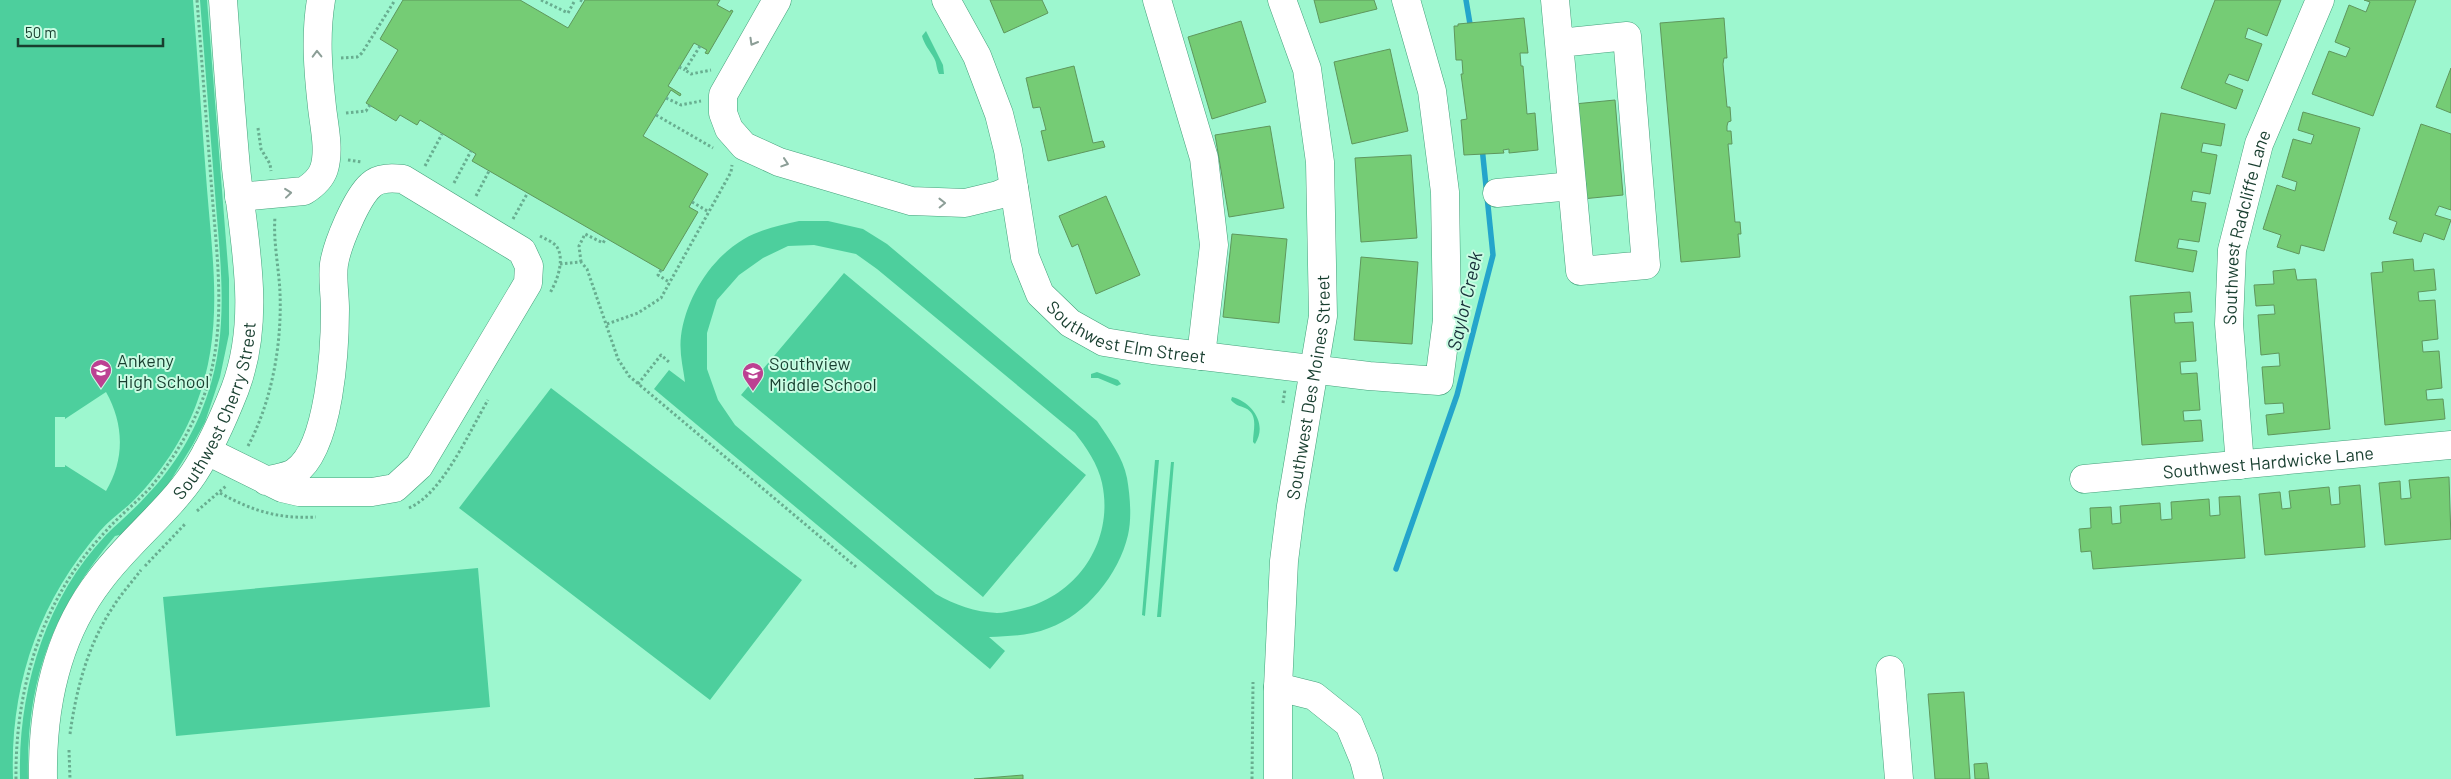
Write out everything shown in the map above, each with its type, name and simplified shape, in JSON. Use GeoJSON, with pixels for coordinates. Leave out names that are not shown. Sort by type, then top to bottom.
{"type":"FeatureCollection","features":[{"type":"Feature","properties":{"kind":"street","name":"Southwest Cherry Street"},"geometry":{"type":"LineString","coordinates":[[43,779],[43,736],[47,708],[60,656],[73,626],[98,582],[194,473],[207,451],[235,388],[244,359],[250,310],[248,265],[239,197],[222,0]]}},
{"type":"Feature","properties":{"kind":"street"},"geometry":{"type":"LineString","coordinates":[[239,197],[304,191],[313,185],[324,170],[326,154],[317,60],[318,21],[321,0]]}},
{"type":"Feature","properties":{"kind":"street"},"geometry":{"type":"LineString","coordinates":[[777,0],[723,94],[724,113],[729,129],[744,146],[779,162],[911,201],[965,202],[998,195],[1014,188]]}},
{"type":"Feature","properties":{"kind":"street","name":"Southwest Elm Street"},"geometry":{"type":"LineString","coordinates":[[946,0],[977,56],[999,114],[1008,150],[1025,257],[1040,294],[1070,323],[1104,342],[1201,356],[1313,382],[1439,381],[1447,320],[1445,192],[1432,91],[1406,0]]}},
{"type":"Feature","properties":{"kind":"street"},"geometry":{"type":"LineString","coordinates":[[1157,0],[1205,168],[1214,245],[1201,356]]}},
{"type":"Feature","properties":{"kind":"street","name":"Southwest Des Moines Street"},"geometry":{"type":"LineString","coordinates":[[1278,779],[1278,687],[1284,561],[1291,506],[1323,316],[1320,162],[1307,69],[1282,0]]}},
{"type":"Feature","properties":{"kind":"street"},"geometry":{"type":"LineString","coordinates":[[1555,0],[1580,271],[1646,265],[1627,36],[1559,43]]}},
{"type":"Feature","properties":{"kind":"street","name":"Southwest Radcliffe Lane"},"geometry":{"type":"LineString","coordinates":[[2240,465],[2230,324],[2232,250],[2259,144],[2320,0]]}},
{"type":"Feature","properties":{"kind":"street"},"geometry":{"type":"LineString","coordinates":[[207,451],[266,481],[282,488],[299,492],[372,492],[396,488],[419,466],[528,283],[529,266],[522,251],[403,179],[388,178],[371,184],[359,202],[344,233],[334,264],[335,310],[332,369],[325,418],[309,455],[295,472],[266,481]]}},
{"type":"Feature","properties":{"kind":"street"},"geometry":{"type":"LineString","coordinates":[[1497,193],[1572,186]]}},
{"type":"Feature","properties":{"kind":"street","name":"Southwest Hardwicke Lane"},"geometry":{"type":"LineString","coordinates":[[2084,479],[2451,445]]}},
{"type":"Feature","properties":{"kind":"street"},"geometry":{"type":"LineString","coordinates":[[1890,670],[1899,779]]}},
{"type":"Feature","properties":{"kind":"street"},"geometry":{"type":"LineString","coordinates":[[1278,687],[1314,696],[1349,724],[1364,760],[1369,779]]}},
{"type":"Feature","properties":{"kind":"path"},"geometry":{"type":"LineString","coordinates":[[16,779],[17,738],[26,676],[34,649],[56,600],[86,553],[104,532],[150,487],[175,454],[193,421],[206,389],[212,365],[217,336],[220,295],[197,0]]}},
{"type":"Feature","properties":{"kind":"path"},"geometry":{"type":"LineString","coordinates":[[340,58],[357,57],[362,53],[395,0]]}},
{"type":"Feature","properties":{"kind":"path"},"geometry":{"type":"LineString","coordinates":[[541,0],[568,13],[576,0]]}},
{"type":"Feature","properties":{"kind":"path"},"geometry":{"type":"LineString","coordinates":[[684,70],[700,46]]}},
{"type":"Feature","properties":{"kind":"path"},"geometry":{"type":"LineString","coordinates":[[680,67],[691,74],[715,69]]}},
{"type":"Feature","properties":{"kind":"path"},"geometry":{"type":"LineString","coordinates":[[344,114],[366,111],[370,105]]}},
{"type":"Feature","properties":{"kind":"path"},"geometry":{"type":"LineString","coordinates":[[656,114],[722,153]]}},
{"type":"Feature","properties":{"kind":"path"},"geometry":{"type":"LineString","coordinates":[[257,124],[261,149],[270,164],[272,177]]}},
{"type":"Feature","properties":{"kind":"path"},"geometry":{"type":"LineString","coordinates":[[425,167],[442,134]]}},
{"type":"Feature","properties":{"kind":"path"},"geometry":{"type":"LineString","coordinates":[[453,184],[471,151]]}},
{"type":"Feature","properties":{"kind":"path"},"geometry":{"type":"LineString","coordinates":[[607,324],[648,307],[660,298],[731,172],[732,164],[729,159]]}},
{"type":"Feature","properties":{"kind":"path"},"geometry":{"type":"LineString","coordinates":[[348,160],[366,163]]}},
{"type":"Feature","properties":{"kind":"path"},"geometry":{"type":"LineString","coordinates":[[417,162],[432,171]]}},
{"type":"Feature","properties":{"kind":"path"},"geometry":{"type":"LineString","coordinates":[[476,197],[489,171]]}},
{"type":"Feature","properties":{"kind":"path"},"geometry":{"type":"LineString","coordinates":[[446,179],[461,188]]}},
{"type":"Feature","properties":{"kind":"path"},"geometry":{"type":"LineString","coordinates":[[468,192],[483,202]]}},
{"type":"Feature","properties":{"kind":"path"},"geometry":{"type":"LineString","coordinates":[[513,220],[527,194]]}},
{"type":"Feature","properties":{"kind":"path"},"geometry":{"type":"LineString","coordinates":[[692,202],[709,212]]}},
{"type":"Feature","properties":{"kind":"path"},"geometry":{"type":"LineString","coordinates":[[506,215],[522,224]]}},
{"type":"Feature","properties":{"kind":"path"},"geometry":{"type":"LineString","coordinates":[[606,238],[603,243],[585,234],[579,246],[581,262],[588,269],[618,359],[629,376],[856,567]]}},
{"type":"Feature","properties":{"kind":"path"},"geometry":{"type":"LineString","coordinates":[[539,235],[556,245],[560,264],[557,280],[549,296]]}},
{"type":"Feature","properties":{"kind":"path"},"geometry":{"type":"LineString","coordinates":[[560,264],[581,262]]}},
{"type":"Feature","properties":{"kind":"path"},"geometry":{"type":"LineString","coordinates":[[661,270],[658,276],[669,282]]}},
{"type":"Feature","properties":{"kind":"path"},"geometry":{"type":"LineString","coordinates":[[638,384],[661,355],[669,362]]}},
{"type":"Feature","properties":{"kind":"path"},"geometry":{"type":"LineString","coordinates":[[1275,388],[1313,382]]}},
{"type":"Feature","properties":{"kind":"path"},"geometry":{"type":"LineString","coordinates":[[404,510],[417,504],[434,490],[489,397]]}},
{"type":"Feature","properties":{"kind":"path"},"geometry":{"type":"LineString","coordinates":[[70,738],[80,681],[92,649],[112,607],[142,569],[202,504],[220,493],[227,485]]}},
{"type":"Feature","properties":{"kind":"path"},"geometry":{"type":"LineString","coordinates":[[220,493],[260,512],[283,516],[319,517]]}},
{"type":"Feature","properties":{"kind":"path"},"geometry":{"type":"LineString","coordinates":[[68,746],[70,779]]}},
{"type":"Feature","properties":{"kind":"green space","name":"Ankeny High School"},"geometry":{"type":"Polygon","coordinates":[[[0,0],[193,0],[214,271],[213,325],[205,378],[191,418],[178,444],[162,468],[144,490],[104,527],[78,558],[44,616],[23,678],[13,744],[13,779],[0,779],[0,0]],[[106,392],[65,419],[65,417],[55,417],[55,467],[65,467],[65,465],[106,491],[117,467],[120,442],[119,429],[112,404],[106,392]]]}},
{"type":"Feature","properties":{"kind":"green space"},"geometry":{"type":"Polygon","coordinates":[[[200,0],[207,0],[229,279],[229,334],[220,377],[205,422],[166,488],[124,534],[115,536],[93,564],[59,620],[47,648],[38,678],[32,710],[28,779],[20,779],[24,713],[30,681],[39,649],[51,618],[66,589],[84,561],[106,535],[158,483],[184,447],[203,407],[215,368],[221,319],[221,269],[200,0]]]}},
{"type":"Feature","properties":{"kind":"green space"},"geometry":{"type":"Polygon","coordinates":[[[926,31],[943,65],[944,74],[939,74],[935,60],[923,39],[922,36],[926,31]]]}},
{"type":"Feature","properties":{"kind":"green space"},"geometry":{"type":"Polygon","coordinates":[[[799,221],[828,221],[863,229],[887,244],[1097,421],[1115,448],[1125,470],[1129,492],[1130,514],[1128,535],[1124,550],[1109,578],[1088,603],[1063,622],[1034,633],[989,637],[1005,651],[990,669],[654,389],[669,370],[685,382],[680,348],[684,322],[694,294],[711,268],[732,247],[744,239],[764,230],[799,221]],[[814,245],[788,246],[763,258],[739,275],[717,300],[707,333],[707,369],[718,400],[735,425],[936,594],[965,607],[997,613],[1037,604],[1056,594],[1073,581],[1086,565],[1096,547],[1102,527],[1104,505],[1102,483],[1098,469],[1091,456],[1075,433],[877,269],[856,254],[814,245]]]}},
{"type":"Feature","properties":{"kind":"green space"},"geometry":{"type":"Polygon","coordinates":[[[844,273],[1086,475],[983,597],[741,395],[844,273]]]}},
{"type":"Feature","properties":{"kind":"green space"},"geometry":{"type":"Polygon","coordinates":[[[1097,372],[1118,380],[1121,384],[1117,386],[1098,378],[1091,378],[1091,374],[1097,372]]]}},
{"type":"Feature","properties":{"kind":"green space"},"geometry":{"type":"Polygon","coordinates":[[[551,388],[802,580],[710,700],[459,508],[551,388]]]}},
{"type":"Feature","properties":{"kind":"green space"},"geometry":{"type":"Polygon","coordinates":[[[1232,397],[1246,404],[1256,415],[1260,429],[1255,444],[1253,442],[1254,418],[1249,411],[1233,402],[1231,400],[1232,397]]]}},
{"type":"Feature","properties":{"kind":"green space"},"geometry":{"type":"Polygon","coordinates":[[[1155,460],[1159,460],[1145,616],[1142,615],[1155,460]]]}},
{"type":"Feature","properties":{"kind":"green space"},"geometry":{"type":"Polygon","coordinates":[[[1171,462],[1174,462],[1161,617],[1157,617],[1171,462]]]}},
{"type":"Feature","properties":{"kind":"green space"},"geometry":{"type":"Polygon","coordinates":[[[478,568],[490,707],[176,736],[163,597],[478,568]]]}},
{"type":"Feature","properties":{"kind":"building"},"geometry":{"type":"Polygon","coordinates":[[[403,0],[520,0],[568,28],[585,0],[720,0],[717,5],[730,12],[731,10],[733,11],[708,54],[705,53],[707,50],[694,43],[668,86],[681,94],[680,96],[671,90],[643,136],[708,174],[689,207],[698,212],[663,271],[472,161],[476,154],[420,120],[417,125],[400,115],[396,121],[366,103],[398,50],[380,39],[403,0]]]}},
{"type":"Feature","properties":{"kind":"building"},"geometry":{"type":"Polygon","coordinates":[[[990,0],[1042,0],[1048,13],[1004,33],[990,0]]]}},
{"type":"Feature","properties":{"kind":"building"},"geometry":{"type":"Polygon","coordinates":[[[1314,0],[1374,0],[1377,9],[1320,23],[1314,0]]]}},
{"type":"Feature","properties":{"kind":"building"},"geometry":{"type":"Polygon","coordinates":[[[2215,0],[2281,0],[2267,36],[2248,28],[2245,38],[2262,44],[2248,81],[2229,74],[2225,83],[2243,90],[2236,109],[2181,88],[2215,0]]]}},
{"type":"Feature","properties":{"kind":"building"},"geometry":{"type":"Polygon","coordinates":[[[2364,0],[2416,0],[2373,116],[2312,94],[2329,51],[2346,57],[2350,48],[2335,42],[2349,5],[2366,12],[2370,2],[2364,0]]]}},
{"type":"Feature","properties":{"kind":"building"},"geometry":{"type":"Polygon","coordinates":[[[1524,18],[1528,53],[1520,53],[1521,66],[1523,66],[1527,114],[1535,113],[1538,150],[1509,153],[1509,149],[1503,150],[1504,153],[1464,155],[1461,120],[1467,119],[1461,74],[1463,74],[1462,60],[1456,60],[1454,26],[1458,26],[1458,24],[1524,18]]]}},
{"type":"Feature","properties":{"kind":"building"},"geometry":{"type":"Polygon","coordinates":[[[1724,18],[1727,58],[1724,58],[1723,64],[1727,107],[1730,107],[1731,121],[1728,122],[1727,131],[1731,131],[1732,144],[1728,144],[1735,222],[1740,222],[1741,234],[1738,234],[1740,257],[1681,262],[1660,23],[1724,18]]]}},
{"type":"Feature","properties":{"kind":"building"},"geometry":{"type":"Polygon","coordinates":[[[1241,21],[1266,102],[1212,119],[1188,37],[1241,21]]]}},
{"type":"Feature","properties":{"kind":"building"},"geometry":{"type":"Polygon","coordinates":[[[1390,49],[1408,131],[1352,144],[1334,62],[1390,49]]]}},
{"type":"Feature","properties":{"kind":"building"},"geometry":{"type":"Polygon","coordinates":[[[1074,66],[1093,143],[1103,141],[1105,147],[1048,161],[1041,131],[1046,130],[1040,107],[1033,108],[1026,78],[1074,66]]]}},
{"type":"Feature","properties":{"kind":"building"},"geometry":{"type":"Polygon","coordinates":[[[2451,68],[2451,113],[2436,107],[2451,68]]]}},
{"type":"Feature","properties":{"kind":"building"},"geometry":{"type":"Polygon","coordinates":[[[1615,100],[1623,195],[1582,199],[1574,104],[1615,100]]]}},
{"type":"Feature","properties":{"kind":"building"},"geometry":{"type":"Polygon","coordinates":[[[2303,112],[2360,128],[2324,251],[2301,245],[2299,254],[2277,247],[2281,235],[2263,229],[2277,185],[2295,191],[2297,182],[2282,177],[2293,139],[2311,144],[2314,135],[2298,130],[2303,112]]]}},
{"type":"Feature","properties":{"kind":"building"},"geometry":{"type":"Polygon","coordinates":[[[2161,113],[2225,124],[2221,146],[2203,143],[2201,152],[2217,155],[2210,194],[2193,191],[2191,201],[2206,203],[2199,242],[2179,239],[2177,248],[2197,251],[2193,272],[2135,261],[2161,113]]]}},
{"type":"Feature","properties":{"kind":"building"},"geometry":{"type":"Polygon","coordinates":[[[2421,124],[2451,134],[2451,210],[2439,206],[2435,215],[2451,220],[2444,240],[2424,233],[2421,242],[2393,233],[2397,222],[2389,219],[2421,124]]]}},
{"type":"Feature","properties":{"kind":"building"},"geometry":{"type":"Polygon","coordinates":[[[1270,126],[1284,208],[1229,217],[1215,135],[1270,126]]]}},
{"type":"Feature","properties":{"kind":"building"},"geometry":{"type":"Polygon","coordinates":[[[1411,155],[1417,238],[1361,242],[1355,158],[1411,155]]]}},
{"type":"Feature","properties":{"kind":"building"},"geometry":{"type":"Polygon","coordinates":[[[1106,196],[1140,275],[1096,294],[1078,244],[1072,247],[1059,216],[1106,196]]]}},
{"type":"Feature","properties":{"kind":"building"},"geometry":{"type":"Polygon","coordinates":[[[1232,234],[1287,239],[1279,323],[1223,317],[1232,234]]]}},
{"type":"Feature","properties":{"kind":"building"},"geometry":{"type":"Polygon","coordinates":[[[1361,257],[1418,262],[1412,344],[1354,340],[1361,257]]]}},
{"type":"Feature","properties":{"kind":"building"},"geometry":{"type":"Polygon","coordinates":[[[2413,259],[2414,271],[2434,269],[2436,290],[2418,292],[2419,301],[2435,300],[2438,339],[2422,341],[2423,352],[2439,351],[2442,388],[2426,390],[2427,400],[2443,399],[2445,419],[2385,425],[2371,273],[2383,272],[2382,262],[2413,259]]]}},
{"type":"Feature","properties":{"kind":"building"},"geometry":{"type":"Polygon","coordinates":[[[2295,269],[2297,280],[2316,279],[2330,429],[2268,435],[2266,415],[2284,413],[2283,403],[2265,404],[2262,367],[2280,366],[2279,353],[2261,355],[2258,315],[2275,314],[2274,305],[2256,306],[2254,285],[2274,284],[2273,271],[2295,269]]]}},
{"type":"Feature","properties":{"kind":"building"},"geometry":{"type":"Polygon","coordinates":[[[2190,292],[2192,312],[2174,313],[2175,323],[2193,322],[2196,361],[2180,362],[2181,374],[2197,373],[2200,410],[2183,411],[2184,421],[2201,420],[2203,441],[2142,445],[2130,296],[2190,292]]]}},
{"type":"Feature","properties":{"kind":"building"},"geometry":{"type":"Polygon","coordinates":[[[2449,477],[2451,539],[2385,545],[2379,483],[2400,481],[2401,499],[2411,498],[2409,480],[2449,477]]]}},
{"type":"Feature","properties":{"kind":"building"},"geometry":{"type":"Polygon","coordinates":[[[2360,485],[2365,547],[2265,555],[2259,494],[2280,492],[2282,509],[2291,508],[2289,491],[2329,487],[2331,505],[2340,504],[2339,487],[2360,485]]]}},
{"type":"Feature","properties":{"kind":"building"},"geometry":{"type":"Polygon","coordinates":[[[2240,496],[2245,558],[2093,569],[2091,551],[2081,552],[2079,529],[2091,528],[2090,508],[2111,507],[2112,524],[2121,523],[2120,506],[2160,503],[2161,520],[2172,519],[2171,502],[2209,499],[2210,516],[2220,515],[2219,497],[2240,496]]]}},
{"type":"Feature","properties":{"kind":"building"},"geometry":{"type":"Polygon","coordinates":[[[1964,692],[1970,779],[1935,779],[1928,694],[1964,692]]]}},
{"type":"Feature","properties":{"kind":"building"},"geometry":{"type":"Polygon","coordinates":[[[1987,763],[1989,779],[1975,779],[1974,764],[1987,763]]]}},
{"type":"Feature","properties":{"kind":"building"},"geometry":{"type":"Polygon","coordinates":[[[1023,775],[1023,779],[974,779],[1023,775]]]}},
{"type":"Feature","properties":{"kind":"waterway","name":"Saylor Creek"},"geometry":{"type":"LineString","coordinates":[[1466,0],[1471,30]]}},
{"type":"Feature","properties":{"kind":"waterway","name":"Saylor Creek"},"geometry":{"type":"LineString","coordinates":[[1396,569],[1457,395],[1493,255],[1482,147]]}},
{"type":"Feature","properties":{"kind":"place","name":"Ankeny High School"},"geometry":{"type":"Point","coordinates":[101,389]}},
{"type":"Feature","properties":{"kind":"place","name":"Southview Middle School"},"geometry":{"type":"Point","coordinates":[753,392]}}]}
